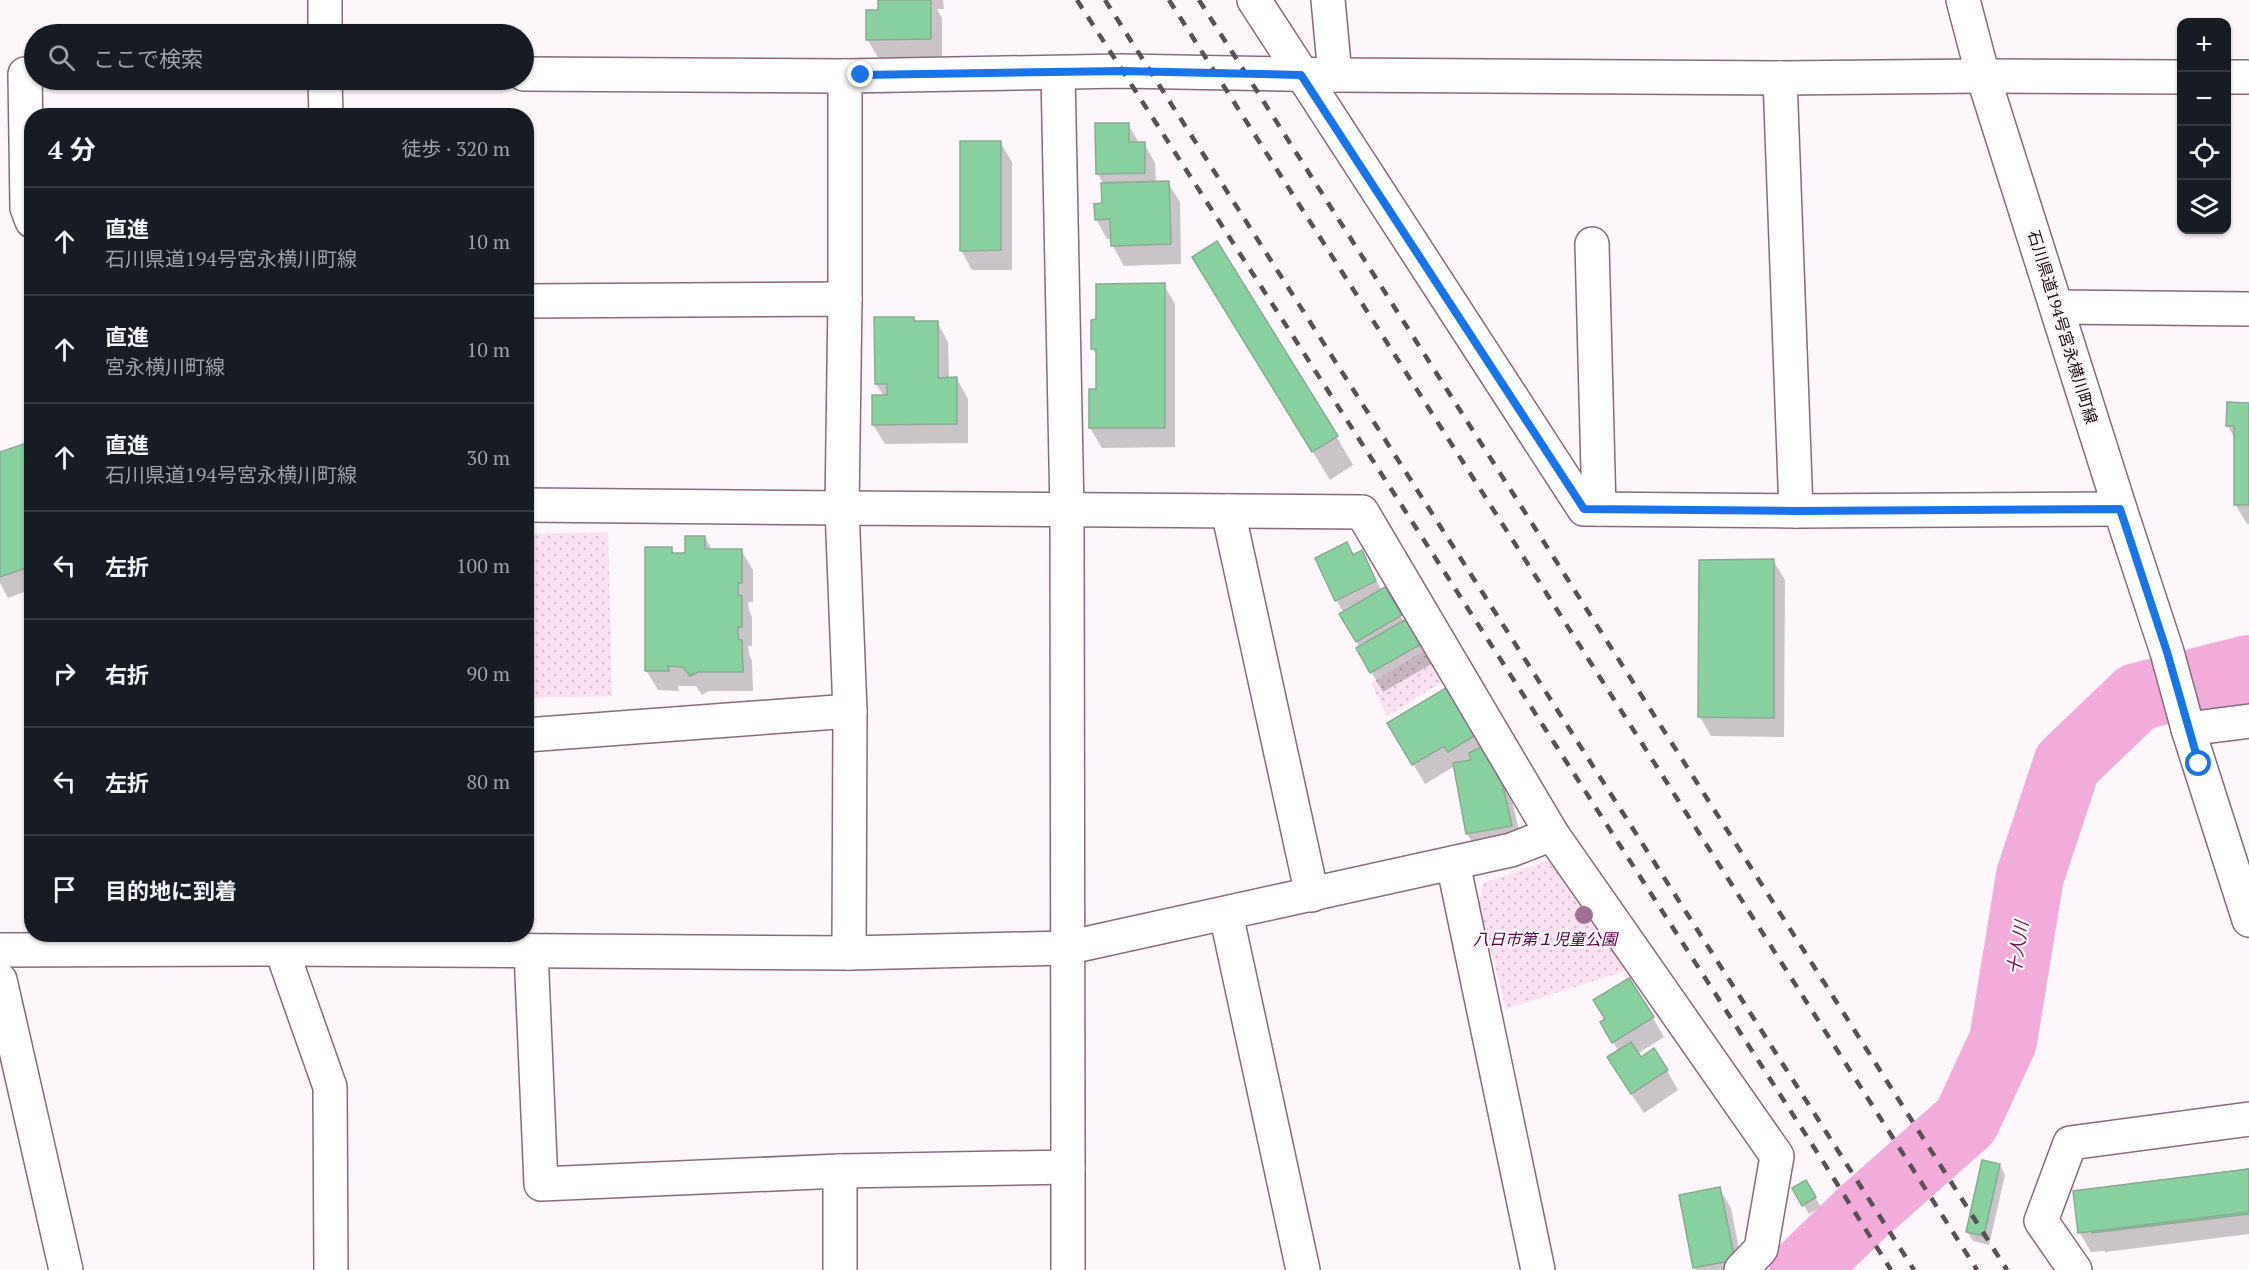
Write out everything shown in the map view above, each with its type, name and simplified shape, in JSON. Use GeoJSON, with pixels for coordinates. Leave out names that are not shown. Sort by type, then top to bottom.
{"type":"FeatureCollection","features":[{"type":"Feature","properties":{"kind":"street"},"geometry":{"type":"LineString","coordinates":[[324,0],[325,24]]}},
{"type":"Feature","properties":{"kind":"street"},"geometry":{"type":"LineString","coordinates":[[1254,0],[1584,509],[1796,511],[2120,509]]}},
{"type":"Feature","properties":{"kind":"street"},"geometry":{"type":"LineString","coordinates":[[1328,0],[1335,75]]}},
{"type":"Feature","properties":{"kind":"street","name":"石川県道194号宮永横川町線"},"geometry":{"type":"LineString","coordinates":[[1964,0],[1983,76],[2167,652],[2188,729]]}},
{"type":"Feature","properties":{"kind":"street"},"geometry":{"type":"LineString","coordinates":[[534,74],[845,75],[1122,71],[1301,75],[1780,78],[2177,77]]}},
{"type":"Feature","properties":{"kind":"street"},"geometry":{"type":"LineString","coordinates":[[1058,73],[1067,511],[1068,1270]]}},
{"type":"Feature","properties":{"kind":"street"},"geometry":{"type":"LineString","coordinates":[[20,74],[24,151]]}},
{"type":"Feature","properties":{"kind":"street"},"geometry":{"type":"LineString","coordinates":[[845,75],[842,508],[850,711],[849,953]]}},
{"type":"Feature","properties":{"kind":"street"},"geometry":{"type":"LineString","coordinates":[[2231,77],[2249,77]]}},
{"type":"Feature","properties":{"kind":"street"},"geometry":{"type":"LineString","coordinates":[[1780,78],[1796,511]]}},
{"type":"Feature","properties":{"kind":"street"},"geometry":{"type":"LineString","coordinates":[[325,90],[326,108]]}},
{"type":"Feature","properties":{"kind":"street"},"geometry":{"type":"LineString","coordinates":[[1592,244],[1599,509]]}},
{"type":"Feature","properties":{"kind":"street"},"geometry":{"type":"LineString","coordinates":[[534,302],[845,299]]}},
{"type":"Feature","properties":{"kind":"street"},"geometry":{"type":"LineString","coordinates":[[2057,307],[2249,309]]}},
{"type":"Feature","properties":{"kind":"street"},"geometry":{"type":"LineString","coordinates":[[534,505],[1362,512],[1552,834],[1777,1156],[1761,1249],[1741,1270]]}},
{"type":"Feature","properties":{"kind":"street"},"geometry":{"type":"LineString","coordinates":[[1228,511],[1312,895]]}},
{"type":"Feature","properties":{"kind":"street"},"geometry":{"type":"LineString","coordinates":[[534,734],[850,711]]}},
{"type":"Feature","properties":{"kind":"street"},"geometry":{"type":"LineString","coordinates":[[2249,722],[2188,729],[2249,920]]}},
{"type":"Feature","properties":{"kind":"street"},"geometry":{"type":"LineString","coordinates":[[303,942],[531,951],[849,953],[1066,948],[1511,850],[1552,834]]}},
{"type":"Feature","properties":{"kind":"street"},"geometry":{"type":"LineString","coordinates":[[1453,863],[1538,1270]]}},
{"type":"Feature","properties":{"kind":"street"},"geometry":{"type":"LineString","coordinates":[[1226,914],[1302,1270]]}},
{"type":"Feature","properties":{"kind":"street"},"geometry":{"type":"LineString","coordinates":[[0,950],[247,942]]}},
{"type":"Feature","properties":{"kind":"street"},"geometry":{"type":"LineString","coordinates":[[278,942],[330,1087],[331,1270]]}},
{"type":"Feature","properties":{"kind":"street"},"geometry":{"type":"LineString","coordinates":[[531,951],[541,1184],[840,1171],[1068,1167]]}},
{"type":"Feature","properties":{"kind":"street"},"geometry":{"type":"LineString","coordinates":[[0,980],[66,1270]]}},
{"type":"Feature","properties":{"kind":"street"},"geometry":{"type":"LineString","coordinates":[[2075,1270],[2041,1221],[2070,1143],[2249,1119]]}},
{"type":"Feature","properties":{"kind":"street"},"geometry":{"type":"LineString","coordinates":[[840,1171],[840,1270]]}},
{"type":"Feature","properties":{"kind":"green space"},"geometry":{"type":"Polygon","coordinates":[[[608,532],[612,696],[534,698],[534,534],[608,532]]]}},
{"type":"Feature","properties":{"kind":"green space"},"geometry":{"type":"Polygon","coordinates":[[[1435,644],[1452,676],[1387,716],[1371,683],[1435,644]]]}},
{"type":"Feature","properties":{"kind":"green space","name":"八日市第１児童公園"},"geometry":{"type":"Polygon","coordinates":[[[1547,861],[1566,866],[1628,970],[1506,1009],[1479,903],[1483,883],[1547,861]]]}},
{"type":"Feature","properties":{"kind":"building"},"geometry":{"type":"Polygon","coordinates":[[[878,0],[931,0],[931,39],[866,40],[866,10],[878,10],[878,0]]]}},
{"type":"Feature","properties":{"kind":"building"},"geometry":{"type":"Polygon","coordinates":[[[1095,123],[1129,123],[1129,142],[1145,142],[1145,173],[1096,174],[1095,123]]]}},
{"type":"Feature","properties":{"kind":"building"},"geometry":{"type":"Polygon","coordinates":[[[960,141],[1001,141],[1001,250],[960,251],[960,141]]]}},
{"type":"Feature","properties":{"kind":"building"},"geometry":{"type":"Polygon","coordinates":[[[1169,181],[1171,244],[1111,246],[1110,219],[1095,220],[1094,204],[1102,203],[1101,183],[1169,181]]]}},
{"type":"Feature","properties":{"kind":"building"},"geometry":{"type":"Polygon","coordinates":[[[1217,241],[1338,436],[1312,452],[1192,257],[1217,241]]]}},
{"type":"Feature","properties":{"kind":"building"},"geometry":{"type":"Polygon","coordinates":[[[1165,283],[1165,428],[1089,428],[1089,389],[1096,389],[1096,349],[1091,349],[1091,320],[1096,319],[1096,284],[1165,283]]]}},
{"type":"Feature","properties":{"kind":"building"},"geometry":{"type":"Polygon","coordinates":[[[874,317],[914,317],[914,321],[938,321],[938,378],[957,377],[957,424],[872,425],[872,395],[887,395],[887,384],[875,384],[874,317]]]}},
{"type":"Feature","properties":{"kind":"building"},"geometry":{"type":"Polygon","coordinates":[[[2227,402],[2249,403],[2249,505],[2234,505],[2234,426],[2226,426],[2227,402]]]}},
{"type":"Feature","properties":{"kind":"building"},"geometry":{"type":"Polygon","coordinates":[[[24,444],[24,569],[0,577],[0,452],[24,444]]]}},
{"type":"Feature","properties":{"kind":"building"},"geometry":{"type":"Polygon","coordinates":[[[685,536],[705,536],[705,549],[742,549],[742,583],[738,583],[738,595],[742,596],[742,627],[738,627],[738,639],[742,640],[743,672],[698,672],[690,676],[683,667],[668,666],[669,671],[645,671],[645,547],[672,547],[672,553],[685,553],[685,536]]]}},
{"type":"Feature","properties":{"kind":"building"},"geometry":{"type":"Polygon","coordinates":[[[1347,542],[1353,555],[1362,550],[1376,581],[1335,601],[1315,558],[1347,542]]]}},
{"type":"Feature","properties":{"kind":"building"},"geometry":{"type":"Polygon","coordinates":[[[1774,559],[1774,718],[1698,717],[1699,560],[1774,559]]]}},
{"type":"Feature","properties":{"kind":"building"},"geometry":{"type":"Polygon","coordinates":[[[1385,587],[1402,615],[1356,642],[1339,614],[1385,587]]]}},
{"type":"Feature","properties":{"kind":"building"},"geometry":{"type":"Polygon","coordinates":[[[1408,618],[1423,643],[1370,673],[1356,648],[1408,618]]]}},
{"type":"Feature","properties":{"kind":"building"},"geometry":{"type":"Polygon","coordinates":[[[1456,682],[1484,730],[1448,752],[1444,746],[1412,765],[1387,723],[1456,682]]]}},
{"type":"Feature","properties":{"kind":"building"},"geometry":{"type":"Polygon","coordinates":[[[1493,742],[1512,826],[1466,834],[1453,763],[1471,760],[1469,753],[1493,742]]]}},
{"type":"Feature","properties":{"kind":"building"},"geometry":{"type":"Polygon","coordinates":[[[1629,978],[1654,1017],[1612,1043],[1600,1022],[1605,1019],[1593,1000],[1629,978]]]}},
{"type":"Feature","properties":{"kind":"building"},"geometry":{"type":"Polygon","coordinates":[[[1631,1042],[1641,1057],[1654,1048],[1668,1070],[1631,1094],[1607,1057],[1631,1042]]]}},
{"type":"Feature","properties":{"kind":"building"},"geometry":{"type":"Polygon","coordinates":[[[1982,1160],[2000,1164],[1984,1236],[1966,1232],[1982,1160]]]}},
{"type":"Feature","properties":{"kind":"building"},"geometry":{"type":"Polygon","coordinates":[[[2249,1169],[2249,1214],[2092,1233],[2087,1190],[2249,1169]]]}},
{"type":"Feature","properties":{"kind":"building"},"geometry":{"type":"Polygon","coordinates":[[[2249,1169],[2249,1212],[2078,1233],[2073,1191],[2249,1169]]]}},
{"type":"Feature","properties":{"kind":"building"},"geometry":{"type":"Polygon","coordinates":[[[1806,1180],[1816,1197],[1802,1206],[1792,1188],[1806,1180]]]}},
{"type":"Feature","properties":{"kind":"building"},"geometry":{"type":"Polygon","coordinates":[[[1720,1187],[1735,1260],[1693,1268],[1679,1195],[1720,1187]]]}},
{"type":"Feature","properties":{"kind":"waterway","name":"十人川"},"geometry":{"type":"LineString","coordinates":[[1803,1270],[1863,1212],[1966,1121],[2003,1041],[2030,876],[2067,764],[2137,697],[2249,669]]}},
{"type":"Feature","properties":{"kind":"railway"},"geometry":{"type":"LineString","coordinates":[[1077,0],[1891,1270]]}},
{"type":"Feature","properties":{"kind":"railway"},"geometry":{"type":"LineString","coordinates":[[1105,0],[1914,1270]]}},
{"type":"Feature","properties":{"kind":"railway"},"geometry":{"type":"LineString","coordinates":[[1169,0],[1977,1270]]}},
{"type":"Feature","properties":{"kind":"railway"},"geometry":{"type":"LineString","coordinates":[[1199,0],[2007,1270]]}},
{"type":"Feature","properties":{"kind":"route"},"geometry":{"type":"LineString","coordinates":[[861,75],[1122,71],[1301,75],[1584,509],[1796,511],[2120,509],[2167,652],[2199,764]]}}]}
